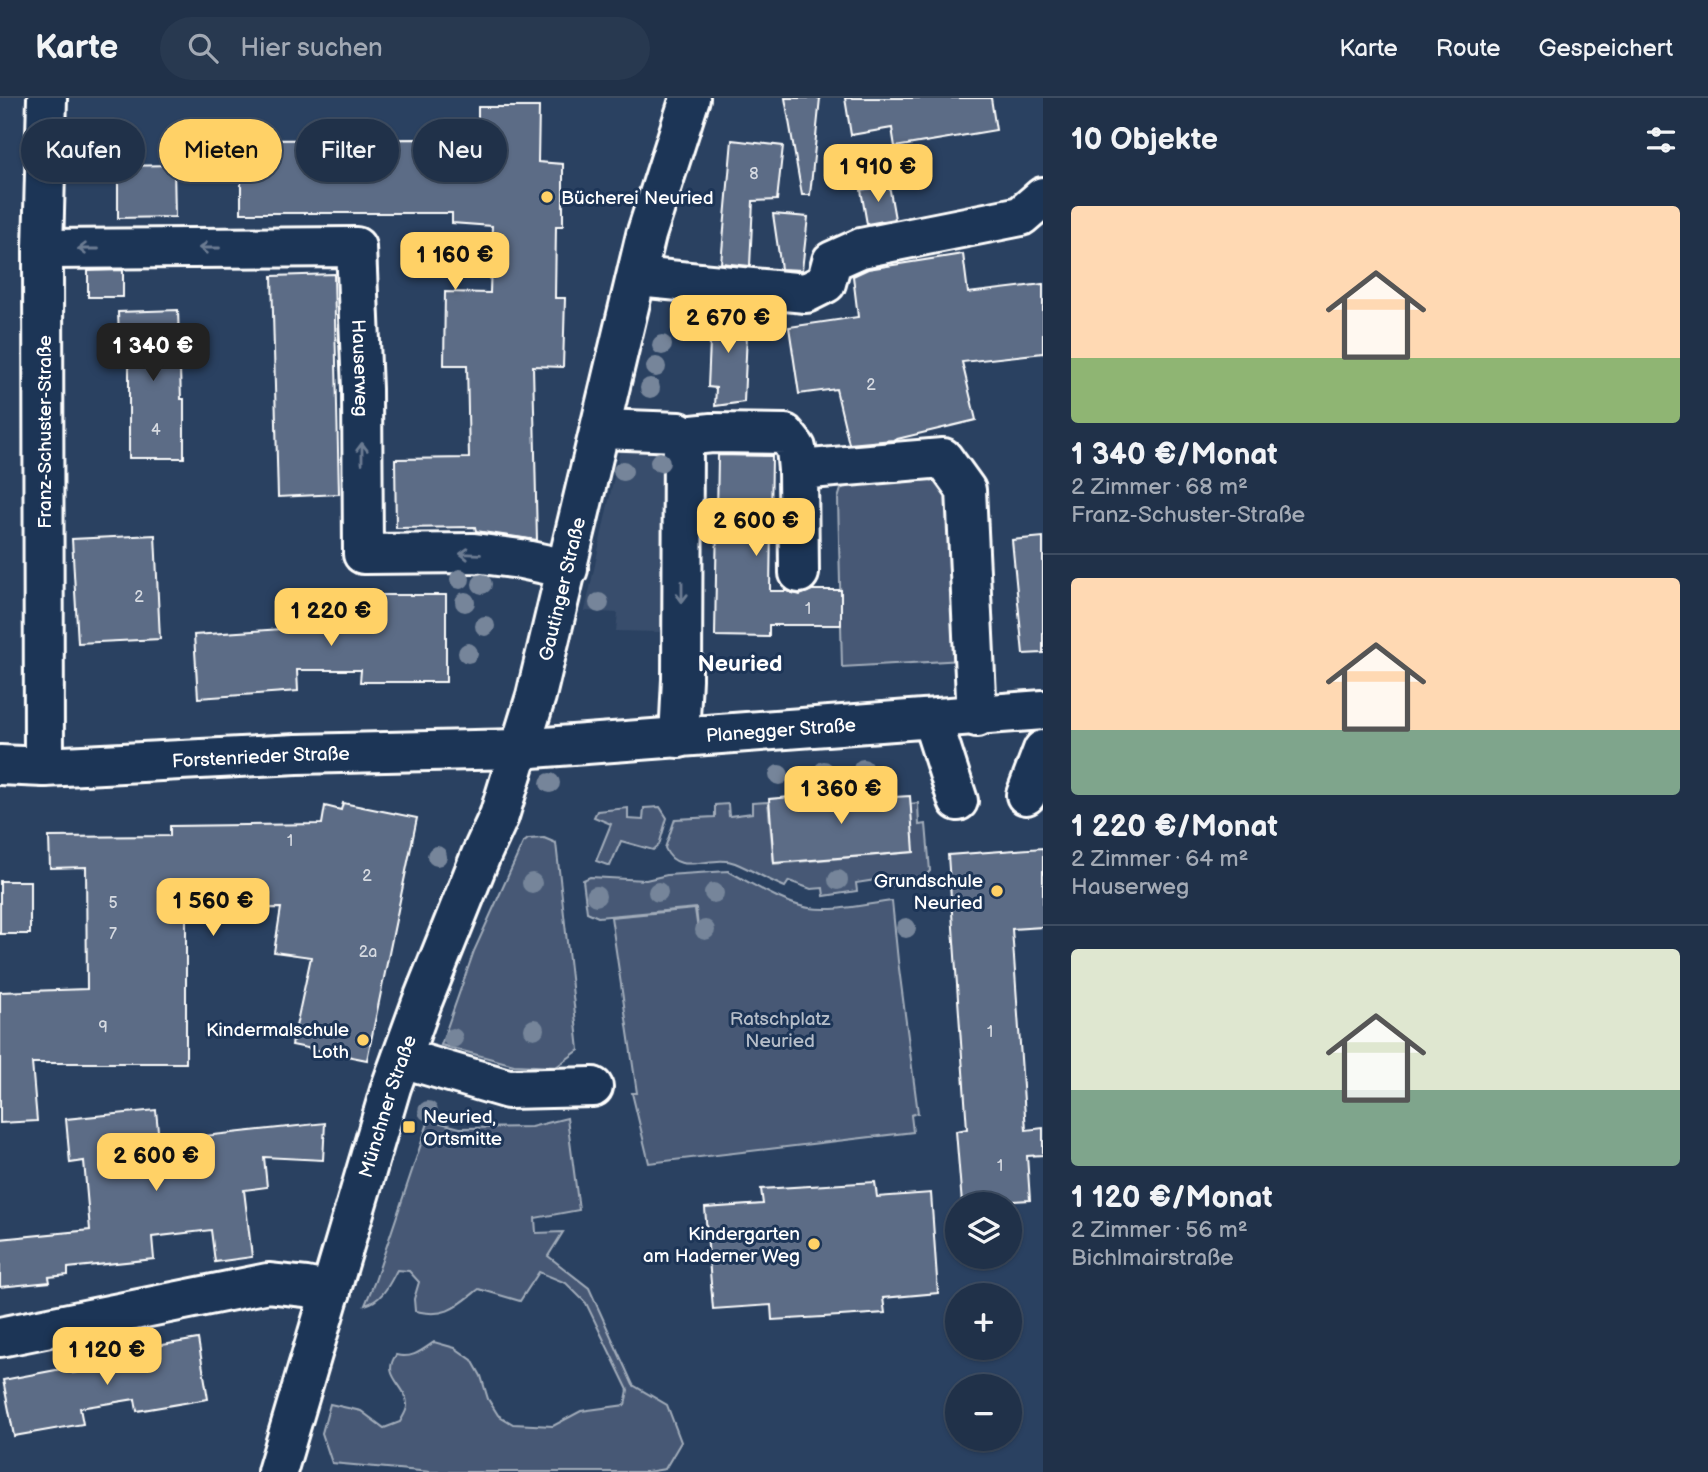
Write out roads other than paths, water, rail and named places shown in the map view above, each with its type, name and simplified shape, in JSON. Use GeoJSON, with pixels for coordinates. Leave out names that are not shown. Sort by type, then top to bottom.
{"type":"FeatureCollection","features":[{"type":"Feature","properties":{"kind":"street","name":"Franz-Schuster-Straße"},"geometry":{"type":"LineString","coordinates":[[44,767],[43,249],[47,98]]}},
{"type":"Feature","properties":{"kind":"street","name":"Gautinger Straße"},"geometry":{"type":"LineString","coordinates":[[519,749],[536,696],[568,569],[650,222],[690,98]]}},
{"type":"Feature","properties":{"kind":"street"},"geometry":{"type":"LineString","coordinates":[[636,277],[806,293],[839,280],[832,261],[861,248],[1021,216],[1043,197]]}},
{"type":"Feature","properties":{"kind":"street","name":"Hauserweg"},"geometry":{"type":"LineString","coordinates":[[43,249],[356,247],[362,389],[363,554],[474,553],[568,569]]}},
{"type":"Feature","properties":{"kind":"street"},"geometry":{"type":"LineString","coordinates":[[601,429],[679,432],[683,436],[680,738]]}},
{"type":"Feature","properties":{"kind":"street"},"geometry":{"type":"LineString","coordinates":[[683,436],[712,433],[785,434],[796,447],[800,573]]}},
{"type":"Feature","properties":{"kind":"street"},"geometry":{"type":"LineString","coordinates":[[798,470],[943,458],[966,490],[976,717]]}},
{"type":"Feature","properties":{"kind":"street","name":"Planegger Straße"},"geometry":{"type":"LineString","coordinates":[[519,749],[1043,710]]}},
{"type":"Feature","properties":{"kind":"street"},"geometry":{"type":"LineString","coordinates":[[932,720],[958,801]]}},
{"type":"Feature","properties":{"kind":"street","name":"Forstenrieder Straße"},"geometry":{"type":"LineString","coordinates":[[0,765],[44,767],[297,754],[519,749]]}},
{"type":"Feature","properties":{"kind":"street","name":"Münchner Straße"},"geometry":{"type":"LineString","coordinates":[[277,1472],[391,1087],[475,868],[499,816],[519,749]]}},
{"type":"Feature","properties":{"kind":"street"},"geometry":{"type":"LineString","coordinates":[[1026,795],[1043,750]]}},
{"type":"Feature","properties":{"kind":"street"},"geometry":{"type":"LineString","coordinates":[[402,1058],[508,1089],[593,1087]]}},
{"type":"Feature","properties":{"kind":"street"},"geometry":{"type":"LineString","coordinates":[[0,1337],[268,1283],[331,1292]]}},
{"type":"Feature","properties":{"kind":"place","name":"Bücherei Neuried"},"geometry":{"type":"Point","coordinates":[547,197]}},
{"type":"Feature","properties":{"kind":"place","name":"Grundschule Neuried"},"geometry":{"type":"Point","coordinates":[997,891]}},
{"type":"Feature","properties":{"kind":"place","name":"Kindermalschule Loth"},"geometry":{"type":"Point","coordinates":[363,1040]}},
{"type":"Feature","properties":{"kind":"place","name":"Neuried, Ortsmitte"},"geometry":{"type":"Point","coordinates":[409,1127]}},
{"type":"Feature","properties":{"kind":"place","name":"Kindergarten am Haderner Weg"},"geometry":{"type":"Point","coordinates":[814,1244]}},
{"type":"Feature","properties":{"kind":"district","name":"Neuried"},"geometry":{"type":"Point","coordinates":[740,663]}},
{"type":"Feature","properties":{"kind":"park label","name":"Ratschplatz Neuried"},"geometry":{"type":"Point","coordinates":[780,1029]}}]}
